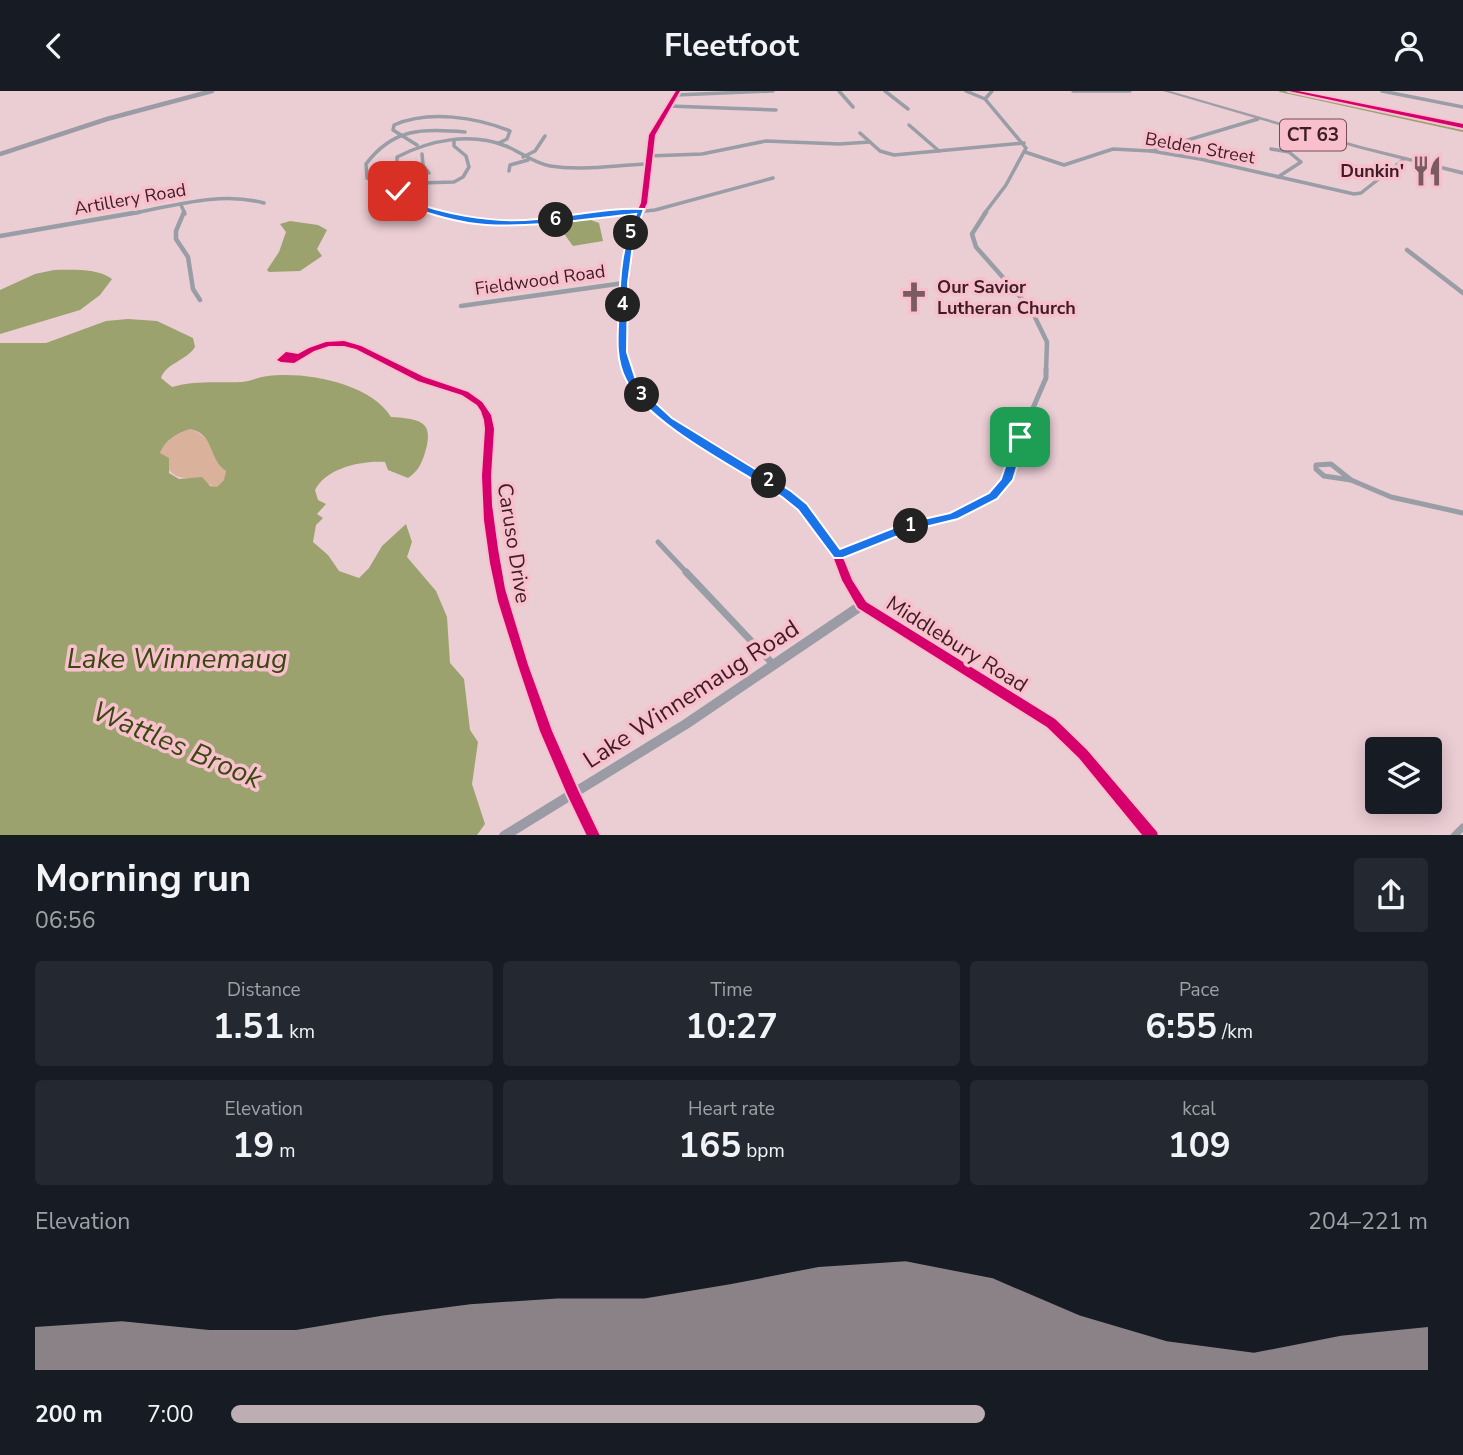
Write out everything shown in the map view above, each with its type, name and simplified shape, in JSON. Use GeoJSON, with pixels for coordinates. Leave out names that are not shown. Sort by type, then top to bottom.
{"type":"FeatureCollection","features":[{"type":"Feature","properties":{"kind":"main road","name":"CT 63"},"geometry":{"type":"LineString","coordinates":[[1165,91],[1258,119],[1463,173]]}},
{"type":"Feature","properties":{"kind":"street"},"geometry":{"type":"LineString","coordinates":[[0,154],[107,119],[212,91]]}},
{"type":"Feature","properties":{"kind":"street"},"geometry":{"type":"LineString","coordinates":[[677,93],[773,91]]}},
{"type":"Feature","properties":{"kind":"street"},"geometry":{"type":"LineString","coordinates":[[839,91],[853,107]]}},
{"type":"Feature","properties":{"kind":"street"},"geometry":{"type":"LineString","coordinates":[[885,91],[908,109]]}},
{"type":"Feature","properties":{"kind":"street"},"geometry":{"type":"LineString","coordinates":[[838,555],[911,526],[953,516],[993,496],[1007,480],[1020,438],[1046,378],[1046,342],[1031,309],[976,247],[972,234],[1025,152],[1024,143],[985,99],[966,91]]}},
{"type":"Feature","properties":{"kind":"street"},"geometry":{"type":"LineString","coordinates":[[985,99],[992,91]]}},
{"type":"Feature","properties":{"kind":"street"},"geometry":{"type":"LineString","coordinates":[[1073,91],[1130,91]]}},
{"type":"Feature","properties":{"kind":"street"},"geometry":{"type":"LineString","coordinates":[[1382,91],[1463,107]]}},
{"type":"Feature","properties":{"kind":"street","name":"Middlebury Road"},"geometry":{"type":"LineString","coordinates":[[677,93],[652,135],[641,211],[629,237],[624,283],[622,352],[631,380],[642,397],[668,420],[787,494],[803,507],[838,555],[847,580],[862,605],[1051,723],[1083,754],[1152,835]]}},
{"type":"Feature","properties":{"kind":"street"},"geometry":{"type":"LineString","coordinates":[[669,107],[776,110]]}},
{"type":"Feature","properties":{"kind":"street"},"geometry":{"type":"LineString","coordinates":[[417,145],[393,130],[399,121],[451,117],[510,131],[507,139],[499,143]]}},
{"type":"Feature","properties":{"kind":"street"},"geometry":{"type":"LineString","coordinates":[[1151,151],[1258,119]]}},
{"type":"Feature","properties":{"kind":"street"},"geometry":{"type":"LineString","coordinates":[[909,125],[939,151]]}},
{"type":"Feature","properties":{"kind":"street"},"geometry":{"type":"LineString","coordinates":[[454,140],[454,146],[468,160],[468,172],[463,177],[438,184],[376,182],[367,178],[366,164],[383,143],[401,135],[428,130],[466,132]]}},
{"type":"Feature","properties":{"kind":"street"},"geometry":{"type":"LineString","coordinates":[[860,133],[885,154],[1024,143]]}},
{"type":"Feature","properties":{"kind":"street"},"geometry":{"type":"LineString","coordinates":[[523,157],[535,151],[545,136]]}},
{"type":"Feature","properties":{"kind":"street"},"geometry":{"type":"LineString","coordinates":[[385,201],[406,180],[399,169],[397,157],[417,145],[454,140],[499,143],[528,160],[550,166],[570,167],[702,154],[766,141],[824,144],[870,142]]}},
{"type":"Feature","properties":{"kind":"street","name":"Belden Street"},"geometry":{"type":"LineString","coordinates":[[1025,152],[1064,165],[1113,149],[1151,151],[1354,194],[1361,193],[1404,159]]}},
{"type":"Feature","properties":{"kind":"street"},"geometry":{"type":"LineString","coordinates":[[1271,149],[1289,152],[1301,162],[1278,177]]}},
{"type":"Feature","properties":{"kind":"street"},"geometry":{"type":"LineString","coordinates":[[422,154],[423,165],[429,173]]}},
{"type":"Feature","properties":{"kind":"street"},"geometry":{"type":"LineString","coordinates":[[509,171],[510,165],[528,160]]}},
{"type":"Feature","properties":{"kind":"street"},"geometry":{"type":"LineString","coordinates":[[399,169],[423,165]]}},
{"type":"Feature","properties":{"kind":"street"},"geometry":{"type":"LineString","coordinates":[[390,198],[439,214],[492,223],[533,222],[641,211],[691,201],[773,178]]}},
{"type":"Feature","properties":{"kind":"street","name":"Artillery Road"},"geometry":{"type":"LineString","coordinates":[[0,236],[234,198],[264,203]]}},
{"type":"Feature","properties":{"kind":"street"},"geometry":{"type":"LineString","coordinates":[[181,205],[185,213],[176,231],[176,239],[188,257],[193,289],[200,300]]}},
{"type":"Feature","properties":{"kind":"street"},"geometry":{"type":"LineString","coordinates":[[1407,250],[1463,293]]}},
{"type":"Feature","properties":{"kind":"street","name":"Fieldwood Road"},"geometry":{"type":"LineString","coordinates":[[461,306],[624,283]]}},
{"type":"Feature","properties":{"kind":"street","name":"Caruso Drive"},"geometry":{"type":"LineString","coordinates":[[296,356],[341,344],[367,348],[419,378],[464,393],[478,402],[487,413],[490,426],[485,477],[495,565],[509,619],[541,718],[572,796]]}},
{"type":"Feature","properties":{"kind":"street"},"geometry":{"type":"LineString","coordinates":[[1351,480],[1331,464],[1316,465],[1316,469],[1324,476],[1351,480],[1391,497],[1463,513]]}},
{"type":"Feature","properties":{"kind":"street"},"geometry":{"type":"LineString","coordinates":[[658,542],[775,666]]}},
{"type":"Feature","properties":{"kind":"street","name":"Lake Winnemaug Road"},"geometry":{"type":"LineString","coordinates":[[504,835],[572,796],[775,666],[862,605]]}},
{"type":"Feature","properties":{"kind":"street"},"geometry":{"type":"LineString","coordinates":[[572,796],[594,835]]}},
{"type":"Feature","properties":{"kind":"street"},"geometry":{"type":"LineString","coordinates":[[1454,835],[1463,827]]}},
{"type":"Feature","properties":{"kind":"shaded area"},"geometry":{"type":"Polygon","coordinates":[[[190,429],[203,436],[221,457],[226,473],[225,479],[217,488],[175,475],[160,453],[172,438],[190,429]]]}},
{"type":"Feature","properties":{"kind":"water"},"geometry":{"type":"Polygon","coordinates":[[[588,219],[599,223],[603,241],[573,246],[565,235],[562,235],[565,234],[561,224],[588,219]]]}},
{"type":"Feature","properties":{"kind":"water"},"geometry":{"type":"Polygon","coordinates":[[[290,221],[318,225],[327,230],[317,249],[322,256],[300,271],[269,272],[267,270],[279,252],[286,232],[280,224],[290,221]]]}},
{"type":"Feature","properties":{"kind":"water"},"geometry":{"type":"Polygon","coordinates":[[[54,270],[92,271],[112,279],[100,295],[80,310],[0,334],[0,290],[35,274],[54,270]]]}},
{"type":"Feature","properties":{"kind":"water","name":"Lake Winnemaug"},"geometry":{"type":"Polygon","coordinates":[[[106,321],[157,321],[193,338],[195,347],[191,352],[167,369],[161,378],[172,387],[198,383],[242,382],[283,375],[318,378],[353,388],[381,405],[391,417],[418,421],[427,429],[424,456],[418,468],[408,478],[388,470],[385,462],[376,462],[346,467],[320,482],[315,490],[318,500],[326,504],[317,514],[323,518],[316,525],[313,542],[328,555],[339,571],[359,578],[369,568],[382,546],[406,524],[412,542],[407,557],[436,591],[447,617],[450,663],[464,679],[470,730],[478,742],[472,784],[485,824],[477,835],[0,835],[0,343],[46,343],[106,321]],[[190,429],[176,435],[165,444],[160,453],[169,458],[169,473],[179,479],[202,477],[210,486],[217,487],[224,480],[226,471],[216,460],[208,441],[190,429]]]}},
{"type":"Feature","properties":{"kind":"waterway"},"geometry":{"type":"LineString","coordinates":[[1280,91],[1463,131]]}},
{"type":"Feature","properties":{"kind":"cycle path"},"geometry":{"type":"LineString","coordinates":[[678,91],[652,135],[644,203],[629,237],[622,352],[631,380],[642,396],[668,420],[765,478],[803,507],[838,555],[847,580],[862,605],[1051,723],[1083,754],[1151,835]]}},
{"type":"Feature","properties":{"kind":"cycle path"},"geometry":{"type":"LineString","coordinates":[[1291,91],[1463,126]]}},
{"type":"Feature","properties":{"kind":"cycle path"},"geometry":{"type":"LineString","coordinates":[[296,356],[289,354],[281,360],[291,361],[311,349],[329,344],[359,347],[403,371],[473,398],[485,411],[490,429],[487,462],[489,520],[504,601],[546,731],[594,835]]}},
{"type":"Feature","properties":{"kind":"place","name":"Dunkin'"},"geometry":{"type":"Point","coordinates":[1427,171]}},
{"type":"Feature","properties":{"kind":"place","name":"Our Savior Lutheran Church"},"geometry":{"type":"Point","coordinates":[914,297]}},
{"type":"Feature","properties":{"kind":"route"},"geometry":{"type":"LineString","coordinates":[[398,191],[390,198],[439,214],[485,223],[533,222],[641,211],[629,237],[624,283],[622,352],[631,380],[642,397],[668,420],[765,478],[803,507],[838,555],[911,526],[953,516],[993,496],[1007,480],[1020,437]]}},
{"type":"Feature","properties":{"kind":"water label","name":"Wattles Brook"},"geometry":{"type":"Point","coordinates":[177,745]}}]}
